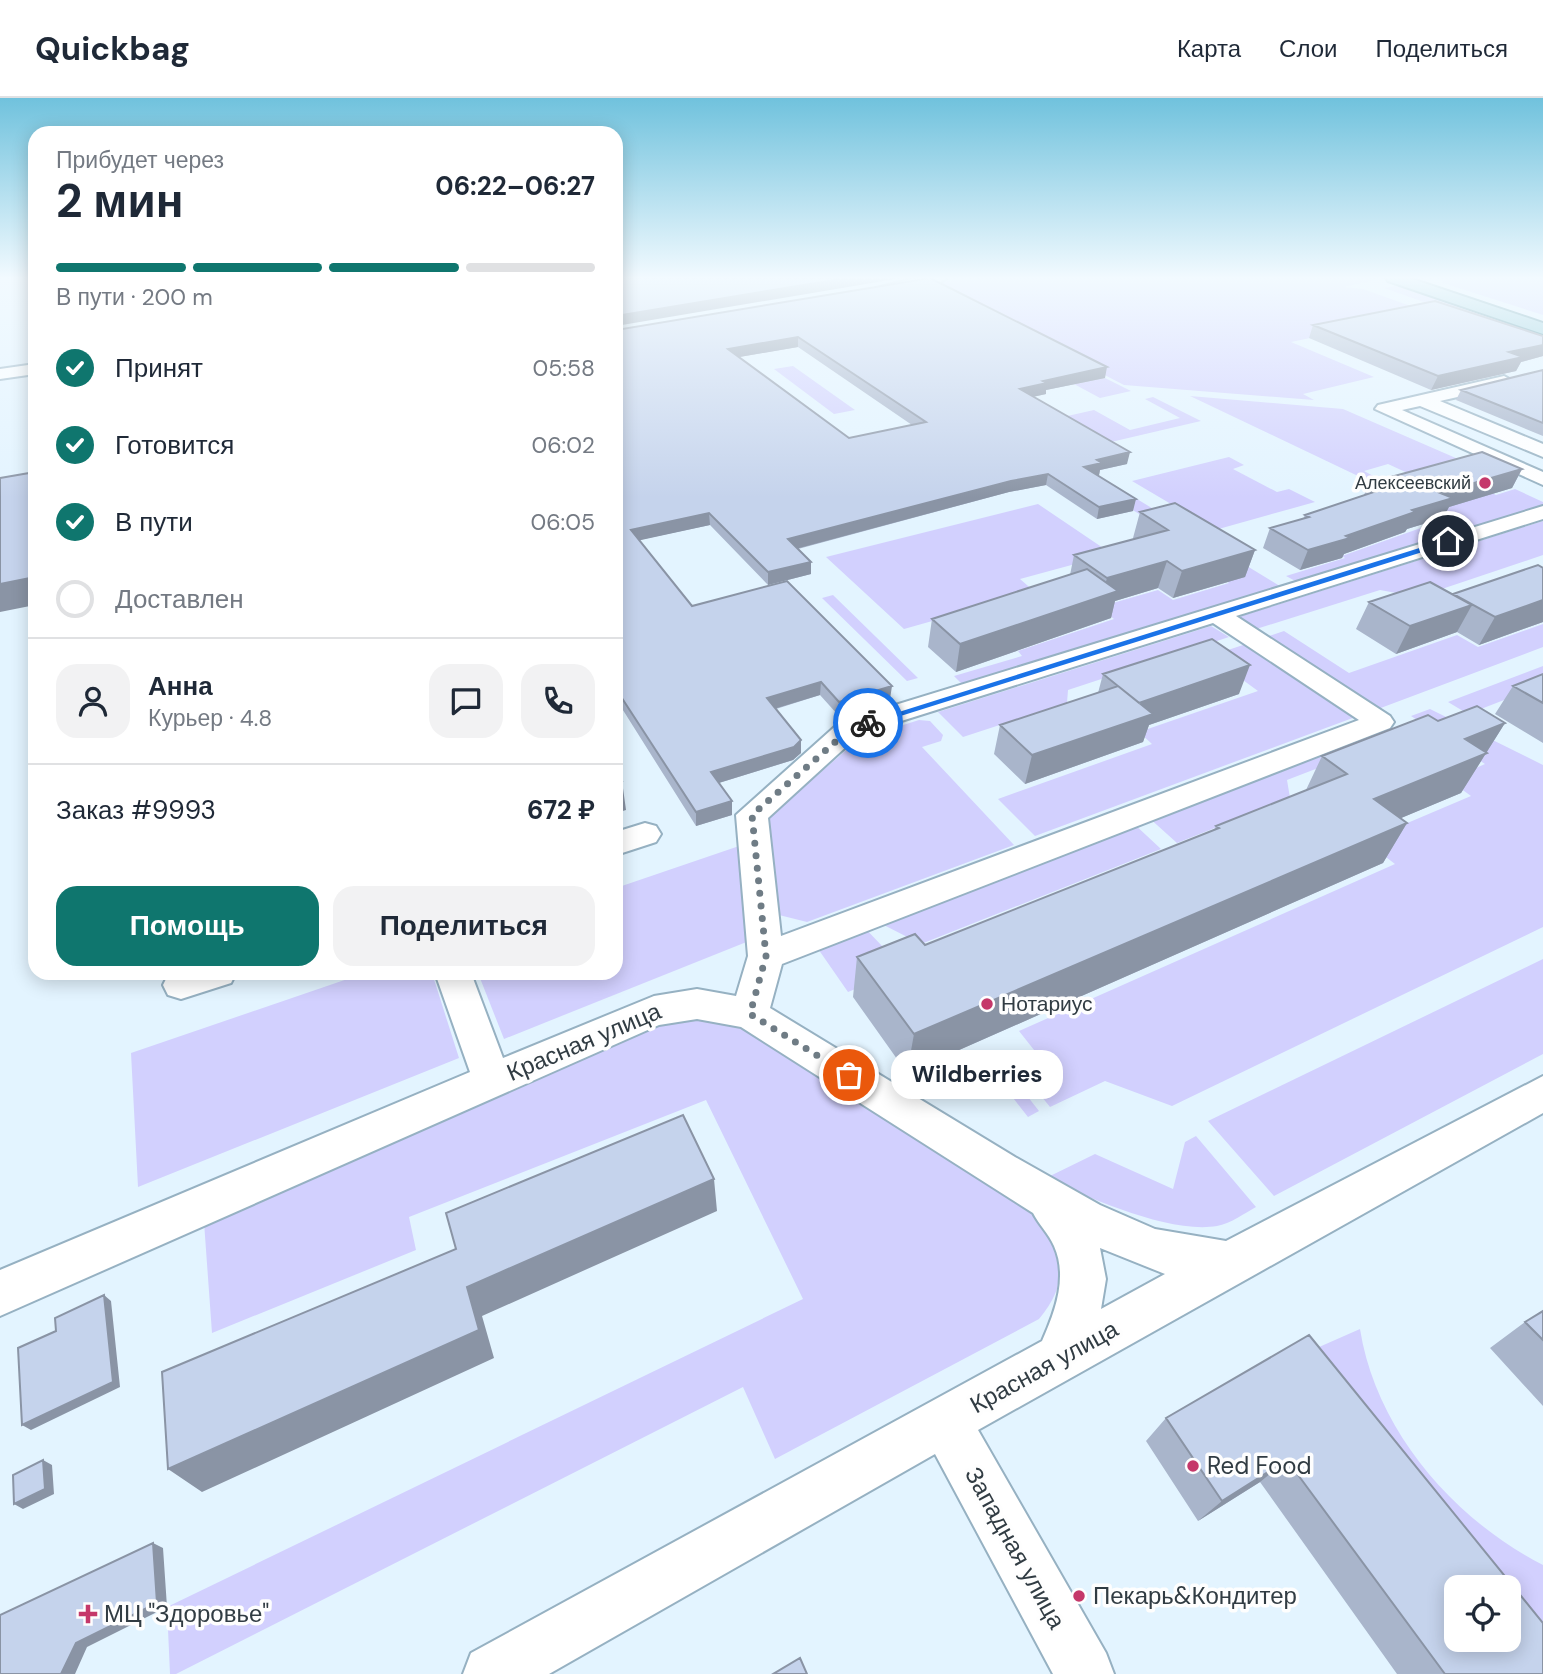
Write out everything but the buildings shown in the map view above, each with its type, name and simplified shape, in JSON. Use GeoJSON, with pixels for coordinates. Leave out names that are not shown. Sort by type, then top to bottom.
{"type":"FeatureCollection","features":[{"type":"Feature","properties":{"kind":"street"},"geometry":{"type":"LineString","coordinates":[[0,374],[28,370]]}},
{"type":"Feature","properties":{"kind":"street"},"geometry":{"type":"LineString","coordinates":[[1520,377],[1384,409],[1543,479]]}},
{"type":"Feature","properties":{"kind":"street"},"geometry":{"type":"LineString","coordinates":[[1422,400],[1543,451]]}},
{"type":"Feature","properties":{"kind":"street"},"geometry":{"type":"LineString","coordinates":[[750,1014],[766,956],[752,815],[850,729],[1543,512]]}},
{"type":"Feature","properties":{"kind":"street"},"geometry":{"type":"LineString","coordinates":[[766,956],[1380,722],[1217,614]]}},
{"type":"Feature","properties":{"kind":"street"},"geometry":{"type":"LineString","coordinates":[[181,985],[196,980]]}},
{"type":"Feature","properties":{"kind":"street"},"geometry":{"type":"LineString","coordinates":[[456,980],[492,1080]]}},
{"type":"Feature","properties":{"kind":"street","name":"Красная улица"},"geometry":{"type":"LineString","coordinates":[[0,1293],[669,1006],[709,1005],[750,1014],[1047,1200],[1121,1238],[1153,1250],[1229,1264]]}},
{"type":"Feature","properties":{"kind":"street","name":"Красная улица"},"geometry":{"type":"LineString","coordinates":[[492,1674],[1229,1264],[1543,1093]]}},
{"type":"Feature","properties":{"kind":"street"},"geometry":{"type":"LineString","coordinates":[[1047,1200],[1063,1218],[1078,1244],[1084,1275],[1079,1314],[1059,1358]]}},
{"type":"Feature","properties":{"kind":"street","name":"Западная улица"},"geometry":{"type":"LineString","coordinates":[[945,1422],[1085,1674]]}},
{"type":"Feature","properties":{"kind":"shaded area"},"geometry":{"type":"Polygon","coordinates":[[[1059,352],[1314,352],[1374,377],[1303,394],[1314,400],[1124,385],[1059,352]]]}},
{"type":"Feature","properties":{"kind":"shaded area"},"geometry":{"type":"Polygon","coordinates":[[[793,366],[855,410],[834,414],[774,369],[793,366]]]}},
{"type":"Feature","properties":{"kind":"shaded area"},"geometry":{"type":"Polygon","coordinates":[[[1105,378],[1131,391],[1100,398],[1074,384],[1105,378]]]}},
{"type":"Feature","properties":{"kind":"shaded area"},"geometry":{"type":"Polygon","coordinates":[[[1190,396],[1343,409],[1465,462],[1414,476],[1388,464],[1364,471],[1388,484],[1379,486],[1190,396]]]}},
{"type":"Feature","properties":{"kind":"shaded area"},"geometry":{"type":"Polygon","coordinates":[[[1153,397],[1201,421],[1081,449],[1063,417],[1094,410],[1130,430],[1180,418],[1145,399],[1153,397]]]}},
{"type":"Feature","properties":{"kind":"shaded area"},"geometry":{"type":"Polygon","coordinates":[[[1229,457],[1244,465],[1233,469],[1277,492],[1289,489],[1315,502],[1215,530],[1132,481],[1229,457]]]}},
{"type":"Feature","properties":{"kind":"shaded area"},"geometry":{"type":"Polygon","coordinates":[[[1451,474],[1496,495],[1515,489],[1543,502],[1543,507],[1299,583],[1286,576],[1345,558],[1342,556],[1446,519],[1391,491],[1451,474]]]}},
{"type":"Feature","properties":{"kind":"shaded area"},"geometry":{"type":"Polygon","coordinates":[[[1114,485],[1283,588],[965,687],[954,676],[1022,656],[1018,651],[1114,619],[1099,607],[1158,590],[1173,600],[1229,583],[1186,556],[1164,529],[1098,489],[1114,485]]]}},
{"type":"Feature","properties":{"kind":"shaded area"},"geometry":{"type":"Polygon","coordinates":[[[1038,504],[1112,554],[1020,579],[1035,592],[904,629],[826,557],[1038,504]]]}},
{"type":"Feature","properties":{"kind":"shaded area"},"geometry":{"type":"Polygon","coordinates":[[[1543,521],[1543,555],[1418,597],[1380,590],[1253,630],[1235,618],[1543,521]]]}},
{"type":"Feature","properties":{"kind":"shaded area"},"geometry":{"type":"Polygon","coordinates":[[[833,595],[918,678],[907,681],[822,598],[833,595]]]}},
{"type":"Feature","properties":{"kind":"shaded area"},"geometry":{"type":"Polygon","coordinates":[[[1543,624],[1543,647],[1370,712],[1260,639],[1284,631],[1349,673],[1457,635],[1478,647],[1543,624]]]}},
{"type":"Feature","properties":{"kind":"shaded area"},"geometry":{"type":"Polygon","coordinates":[[[1211,626],[1229,637],[1068,690],[1067,703],[963,737],[938,712],[1211,626]]]}},
{"type":"Feature","properties":{"kind":"shaded area"},"geometry":{"type":"Polygon","coordinates":[[[1249,643],[1358,716],[1035,836],[998,799],[1152,744],[1139,732],[1258,691],[1210,656],[1249,643]]]}},
{"type":"Feature","properties":{"kind":"shaded area"},"geometry":{"type":"Polygon","coordinates":[[[1543,666],[1543,685],[1468,714],[1448,702],[1543,666]]]}},
{"type":"Feature","properties":{"kind":"shaded area"},"geometry":{"type":"Polygon","coordinates":[[[1430,709],[1543,765],[1543,927],[1172,1106],[1105,1081],[1050,1107],[1016,1065],[1038,1055],[1019,1031],[1395,864],[1365,841],[1471,796],[1449,780],[1485,764],[1411,716],[1430,709]]]}},
{"type":"Feature","properties":{"kind":"shaded area"},"geometry":{"type":"Polygon","coordinates":[[[919,720],[930,721],[943,735],[941,741],[922,747],[1014,845],[807,922],[775,914],[768,818],[859,739],[919,720]]]}},
{"type":"Feature","properties":{"kind":"shaded area"},"geometry":{"type":"Polygon","coordinates":[[[1380,727],[1396,738],[1287,780],[1290,798],[1177,843],[1147,816],[1380,727]]]}},
{"type":"Feature","properties":{"kind":"shaded area"},"geometry":{"type":"Polygon","coordinates":[[[1132,822],[1161,849],[921,944],[874,920],[1132,822]]]}},
{"type":"Feature","properties":{"kind":"shaded area"},"geometry":{"type":"Polygon","coordinates":[[[745,844],[749,941],[504,1039],[481,980],[623,980],[623,886],[745,844]]]}},
{"type":"Feature","properties":{"kind":"shaded area"},"geometry":{"type":"Polygon","coordinates":[[[862,925],[904,969],[848,992],[814,943],[862,925]]]}},
{"type":"Feature","properties":{"kind":"shaded area"},"geometry":{"type":"Polygon","coordinates":[[[1543,959],[1543,1054],[1274,1196],[1208,1121],[1543,959]]]}},
{"type":"Feature","properties":{"kind":"shaded area"},"geometry":{"type":"Polygon","coordinates":[[[345,980],[434,980],[459,1058],[138,1187],[131,1053],[345,980]]]}},
{"type":"Feature","properties":{"kind":"shaded area"},"geometry":{"type":"Polygon","coordinates":[[[683,1016],[740,1024],[1043,1218],[1058,1258],[1059,1281],[1056,1293],[1039,1319],[775,1459],[743,1387],[176,1674],[170,1674],[167,1607],[803,1299],[706,1100],[409,1217],[416,1250],[212,1333],[204,1222],[664,1021],[683,1016]]]}},
{"type":"Feature","properties":{"kind":"shaded area"},"geometry":{"type":"Polygon","coordinates":[[[1006,1069],[1039,1111],[1028,1117],[995,1075],[1006,1069]]]}},
{"type":"Feature","properties":{"kind":"shaded area"},"geometry":{"type":"Polygon","coordinates":[[[1196,1136],[1256,1207],[1222,1225],[1176,1225],[1130,1212],[1046,1178],[1095,1154],[1173,1189],[1185,1142],[1196,1136]]]}},
{"type":"Feature","properties":{"kind":"shaded area"},"geometry":{"type":"Polygon","coordinates":[[[1360,1329],[1369,1366],[1383,1402],[1401,1436],[1424,1468],[1450,1497],[1479,1523],[1510,1546],[1543,1565],[1543,1637],[1521,1606],[1521,1575],[1498,1575],[1310,1351],[1360,1329]]]}},
{"type":"Feature","properties":{"kind":"way so far"},"geometry":{"type":"LineString","coordinates":[[849,1075],[750,1014],[766,956],[752,815],[850,729],[868,723]]}},
{"type":"Feature","properties":{"kind":"place","name":"Алексеевский"},"geometry":{"type":"Point","coordinates":[1485,483]}},
{"type":"Feature","properties":{"kind":"place","name":"Нотариус"},"geometry":{"type":"Point","coordinates":[987,1004]}},
{"type":"Feature","properties":{"kind":"place","name":"Wildberries"},"geometry":{"type":"Point","coordinates":[849,1075]}},
{"type":"Feature","properties":{"kind":"place","name":"Red Food"},"geometry":{"type":"Point","coordinates":[1193,1466]}},
{"type":"Feature","properties":{"kind":"place","name":"Пекарь&Кондитер"},"geometry":{"type":"Point","coordinates":[1079,1596]}},
{"type":"Feature","properties":{"kind":"place","name":"МЦ \"Здоровье\""},"geometry":{"type":"Point","coordinates":[88,1614]}},
{"type":"Feature","properties":{"kind":"route"},"geometry":{"type":"LineString","coordinates":[[868,723],[1448,541]]}}]}
